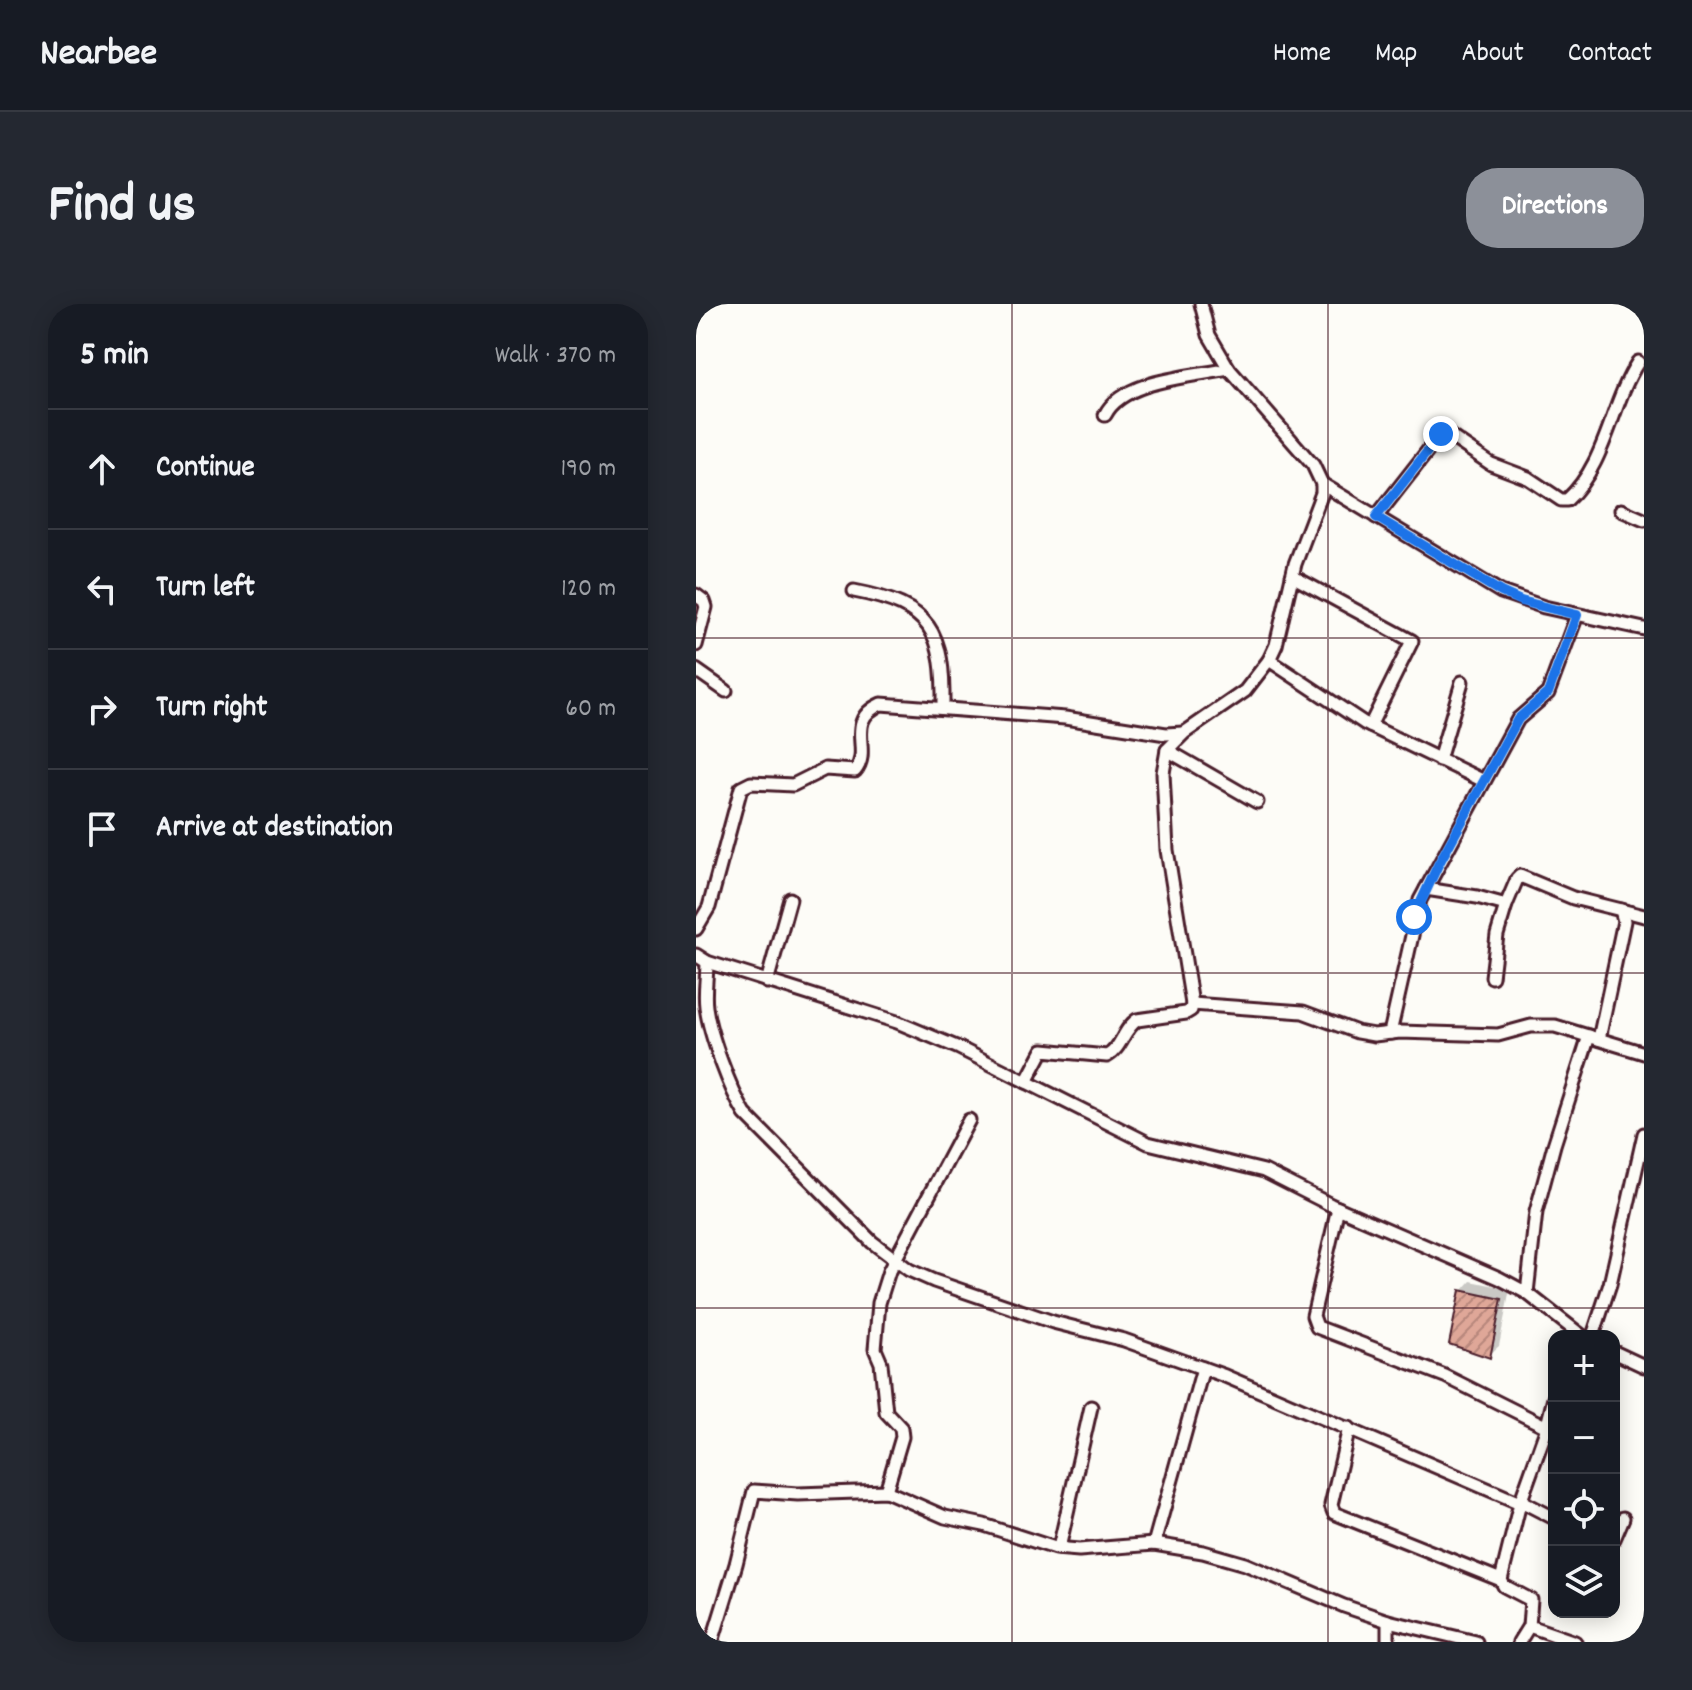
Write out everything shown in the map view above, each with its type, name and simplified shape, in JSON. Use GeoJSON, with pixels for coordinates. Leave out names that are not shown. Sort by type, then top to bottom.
{"type":"FeatureCollection","features":[{"type":"Feature","properties":{"kind":"street"},"geometry":{"type":"LineString","coordinates":[[1201,304],[1209,335],[1229,369],[1308,458],[1322,484],[1501,592],[1521,601],[1644,629]]}},
{"type":"Feature","properties":{"kind":"street"},"geometry":{"type":"LineString","coordinates":[[1376,517],[1441,434],[1450,436],[1500,468],[1528,478],[1561,500],[1567,500],[1602,450],[1625,382],[1638,362]]}},
{"type":"Feature","properties":{"kind":"street"},"geometry":{"type":"LineString","coordinates":[[1105,415],[1110,404],[1132,389],[1229,369]]}},
{"type":"Feature","properties":{"kind":"street"},"geometry":{"type":"LineString","coordinates":[[1026,1082],[1043,1050],[1107,1056],[1117,1048],[1130,1024],[1145,1018],[1191,1010],[1167,850],[1163,773],[1167,750],[1184,733],[1238,697],[1269,660],[1276,645],[1292,576],[1319,503],[1322,484]]}},
{"type":"Feature","properties":{"kind":"street"},"geometry":{"type":"LineString","coordinates":[[1621,510],[1644,520]]}},
{"type":"Feature","properties":{"kind":"street"},"geometry":{"type":"LineString","coordinates":[[1292,576],[1412,641],[1370,726]]}},
{"type":"Feature","properties":{"kind":"street"},"geometry":{"type":"LineString","coordinates":[[854,591],[896,601],[923,620],[941,651],[943,707]]}},
{"type":"Feature","properties":{"kind":"street"},"geometry":{"type":"LineString","coordinates":[[696,595],[706,607],[696,645]]}},
{"type":"Feature","properties":{"kind":"street"},"geometry":{"type":"LineString","coordinates":[[1390,1033],[1414,917],[1426,889],[1518,719],[1548,693],[1577,615]]}},
{"type":"Feature","properties":{"kind":"street"},"geometry":{"type":"LineString","coordinates":[[1269,660],[1370,726],[1484,781]]}},
{"type":"Feature","properties":{"kind":"street"},"geometry":{"type":"LineString","coordinates":[[696,670],[726,691]]}},
{"type":"Feature","properties":{"kind":"street"},"geometry":{"type":"LineString","coordinates":[[1439,760],[1462,682]]}},
{"type":"Feature","properties":{"kind":"street"},"geometry":{"type":"LineString","coordinates":[[696,929],[709,907],[741,788],[751,783],[793,785],[825,769],[855,771],[860,762],[859,732],[863,718],[870,709],[881,704],[943,707],[1107,723],[1166,734],[1184,733]]}},
{"type":"Feature","properties":{"kind":"street"},"geometry":{"type":"LineString","coordinates":[[1167,750],[1257,802]]}},
{"type":"Feature","properties":{"kind":"street"},"geometry":{"type":"LineString","coordinates":[[1492,977],[1497,935],[1506,905],[1520,876],[1573,898],[1644,916]]}},
{"type":"Feature","properties":{"kind":"street"},"geometry":{"type":"LineString","coordinates":[[1426,889],[1506,905]]}},
{"type":"Feature","properties":{"kind":"street"},"geometry":{"type":"LineString","coordinates":[[767,982],[790,899]]}},
{"type":"Feature","properties":{"kind":"street"},"geometry":{"type":"LineString","coordinates":[[1527,1293],[1536,1212],[1554,1145],[1594,1038],[1624,921],[1621,910]]}},
{"type":"Feature","properties":{"kind":"street"},"geometry":{"type":"LineString","coordinates":[[696,955],[707,962],[897,1022],[959,1048],[1132,1137],[1161,1147],[1264,1171],[1338,1208],[1499,1278],[1527,1293],[1569,1330]]}},
{"type":"Feature","properties":{"kind":"street"},"geometry":{"type":"LineString","coordinates":[[707,962],[705,996],[710,1024],[736,1098],[745,1114],[860,1231],[895,1261],[934,1281],[1203,1368],[1548,1515]]}},
{"type":"Feature","properties":{"kind":"street"},"geometry":{"type":"LineString","coordinates":[[1192,1004],[1303,1012],[1366,1034],[1498,1035],[1541,1025],[1644,1053]]}},
{"type":"Feature","properties":{"kind":"street"},"geometry":{"type":"LineString","coordinates":[[886,1491],[902,1437],[901,1428],[886,1412],[881,1363],[874,1345],[883,1286],[969,1120]]}},
{"type":"Feature","properties":{"kind":"street"},"geometry":{"type":"LineString","coordinates":[[1595,1330],[1610,1284],[1644,1134]]}},
{"type":"Feature","properties":{"kind":"street"},"geometry":{"type":"LineString","coordinates":[[1338,1208],[1313,1316],[1317,1327],[1433,1371],[1547,1427]]}},
{"type":"Feature","properties":{"kind":"street"},"geometry":{"type":"LineString","coordinates":[[1620,1355],[1644,1366]]}},
{"type":"Feature","properties":{"kind":"street"},"geometry":{"type":"LineString","coordinates":[[1154,1544],[1203,1368]]}},
{"type":"Feature","properties":{"kind":"street"},"geometry":{"type":"LineString","coordinates":[[1519,1642],[1529,1626],[1531,1600],[1504,1586],[1501,1580],[1520,1502],[1553,1402]]}},
{"type":"Feature","properties":{"kind":"street"},"geometry":{"type":"LineString","coordinates":[[1059,1548],[1091,1407]]}},
{"type":"Feature","properties":{"kind":"street"},"geometry":{"type":"LineString","coordinates":[[1349,1428],[1331,1505],[1334,1513],[1501,1580]]}},
{"type":"Feature","properties":{"kind":"street"},"geometry":{"type":"LineString","coordinates":[[712,1642],[754,1491],[798,1494],[886,1491],[945,1517],[1059,1548],[1079,1550],[1154,1544],[1203,1552],[1245,1564],[1388,1621],[1476,1642]]}},
{"type":"Feature","properties":{"kind":"street"},"geometry":{"type":"LineString","coordinates":[[1620,1525],[1623,1518]]}},
{"type":"Feature","properties":{"kind":"street"},"geometry":{"type":"LineString","coordinates":[[1388,1621],[1388,1642]]}},
{"type":"Feature","properties":{"kind":"street"},"geometry":{"type":"LineString","coordinates":[[1529,1626],[1575,1642]]}},
{"type":"Feature","properties":{"kind":"building"},"geometry":{"type":"Polygon","coordinates":[[[1460,1290],[1502,1299],[1490,1358],[1449,1344],[1460,1290]]]}},
{"type":"Feature","properties":{"kind":"route"},"geometry":{"type":"LineString","coordinates":[[1414,917],[1438,865],[1518,719],[1548,693],[1577,615],[1521,601],[1501,592],[1376,517],[1441,434]]}}]}
